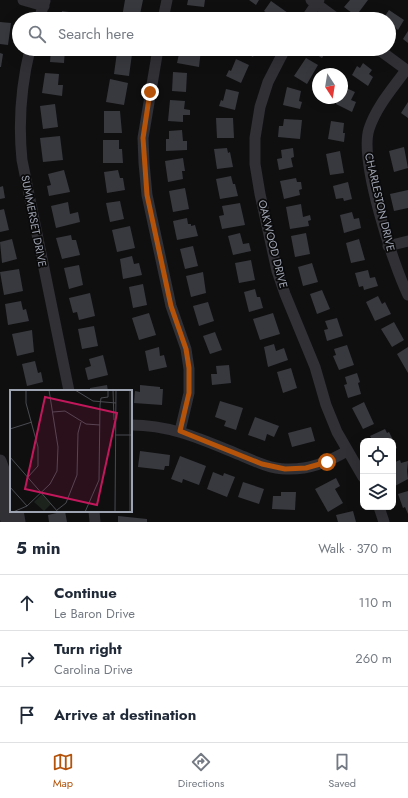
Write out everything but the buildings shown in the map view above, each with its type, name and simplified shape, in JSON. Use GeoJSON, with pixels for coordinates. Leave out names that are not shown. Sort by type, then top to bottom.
{"type":"FeatureCollection","features":[{"type":"Feature","properties":{"kind":"street"},"geometry":{"type":"LineString","coordinates":[[23,0],[44,3]]}},
{"type":"Feature","properties":{"kind":"street"},"geometry":{"type":"LineString","coordinates":[[164,12],[167,0]]}},
{"type":"Feature","properties":{"kind":"street"},"geometry":{"type":"LineString","coordinates":[[310,12],[316,1],[329,12]]}},
{"type":"Feature","properties":{"kind":"street","name":"SUMMERSET DRIVE"},"geometry":{"type":"LineString","coordinates":[[29,56],[20,99],[19,134],[22,160],[69,390]]}},
{"type":"Feature","properties":{"kind":"street"},"geometry":{"type":"LineString","coordinates":[[157,56],[143,138],[144,163],[147,195],[171,306],[186,349],[189,368],[189,393],[180,431]]}},
{"type":"Feature","properties":{"kind":"street","name":"OAKWOOD DRIVE"},"geometry":{"type":"LineString","coordinates":[[281,56],[268,82],[260,107],[255,138],[255,164],[260,194],[277,271],[315,367],[326,405],[347,451],[361,474]]}},
{"type":"Feature","properties":{"kind":"street"},"geometry":{"type":"LineString","coordinates":[[388,56],[407,70]]}},
{"type":"Feature","properties":{"kind":"street","name":"CHARLESTON DRIVE"},"geometry":{"type":"LineString","coordinates":[[407,70],[381,105],[369,129],[367,143],[368,161],[388,246],[408,295]]}},
{"type":"Feature","properties":{"kind":"street"},"geometry":{"type":"LineString","coordinates":[[388,246],[408,241]]}},
{"type":"Feature","properties":{"kind":"street"},"geometry":{"type":"LineString","coordinates":[[132,425],[155,426],[180,431],[262,464],[285,469],[306,468],[327,462],[347,451]]}},
{"type":"Feature","properties":{"kind":"street"},"geometry":{"type":"LineString","coordinates":[[0,461],[10,487]]}},
{"type":"Feature","properties":{"kind":"street"},"geometry":{"type":"LineString","coordinates":[[0,479],[7,522]]}},
{"type":"Feature","properties":{"kind":"street"},"geometry":{"type":"LineString","coordinates":[[379,510],[384,522]]}},
{"type":"Feature","properties":{"kind":"street"},"geometry":{"type":"LineString","coordinates":[[17,512],[19,522]]}},
{"type":"Feature","properties":{"kind":"street"},"geometry":{"type":"LineString","coordinates":[[94,512],[95,522]]}},
{"type":"Feature","properties":{"kind":"route"},"geometry":{"type":"LineString","coordinates":[[150,92],[143,138],[147,195],[171,306],[186,349],[189,368],[189,393],[180,431],[262,464],[285,469],[306,468],[327,462]]}}]}
